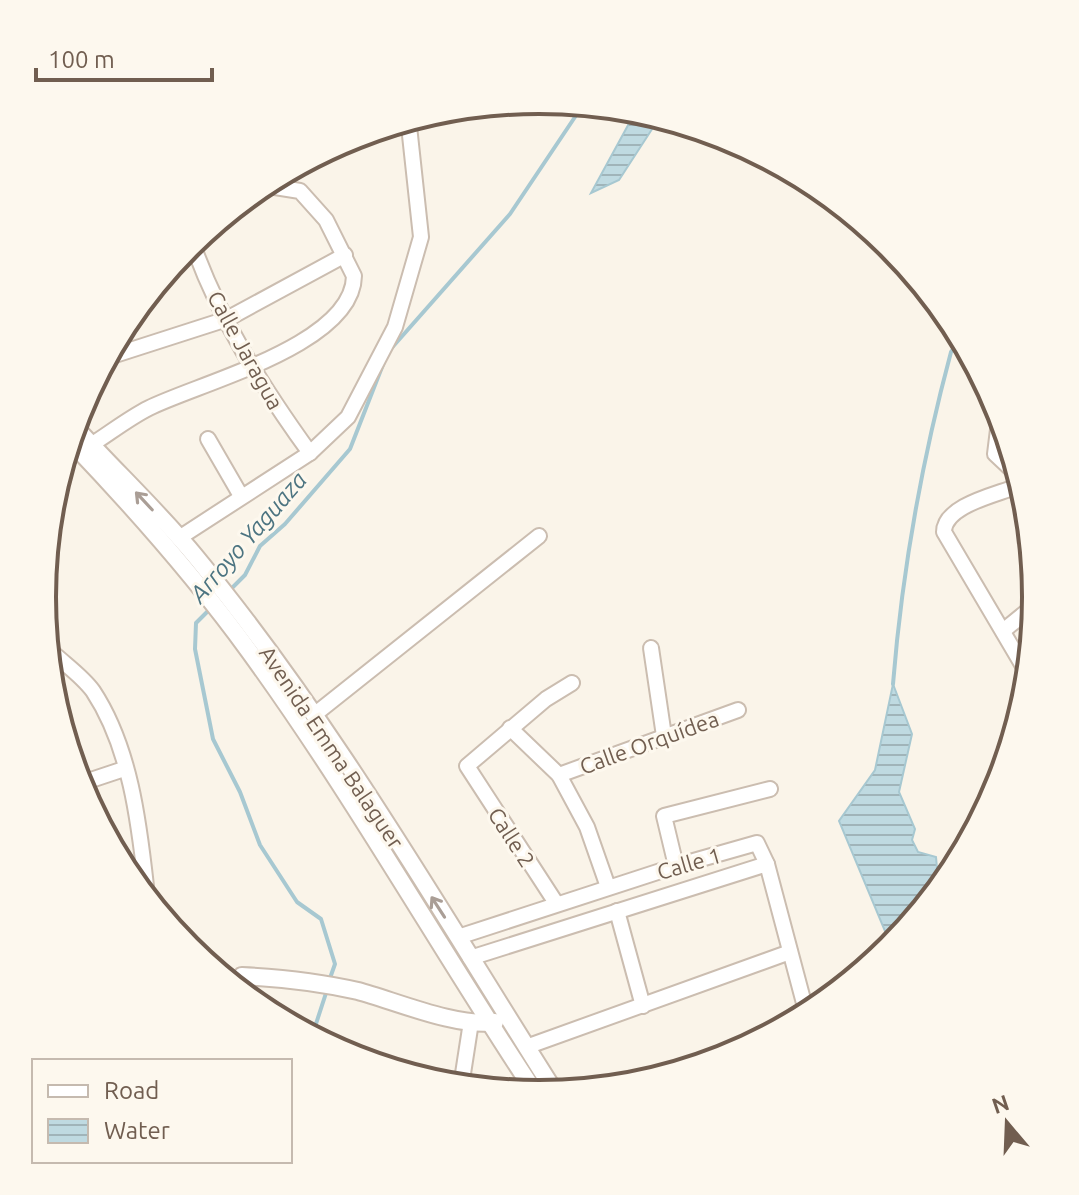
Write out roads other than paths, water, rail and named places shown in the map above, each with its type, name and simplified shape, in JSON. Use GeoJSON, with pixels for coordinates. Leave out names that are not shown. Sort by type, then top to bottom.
{"type":"FeatureCollection","features":[{"type":"Feature","properties":{"kind":"street"},"geometry":{"type":"LineString","coordinates":[[179,538],[310,453],[348,417],[395,327],[421,237],[410,131]]}},
{"type":"Feature","properties":{"kind":"street"},"geometry":{"type":"LineString","coordinates":[[91,445],[148,409],[252,367],[320,330],[341,310],[354,285],[345,255],[326,220],[306,195],[282,189]]}},
{"type":"Feature","properties":{"kind":"street"},"geometry":{"type":"LineString","coordinates":[[123,352],[227,319],[345,255]]}},
{"type":"Feature","properties":{"kind":"street","name":"Calle Jaragua"},"geometry":{"type":"LineString","coordinates":[[198,256],[252,367],[310,453]]}},
{"type":"Feature","properties":{"kind":"street","name":"Avenida Emma Balaguer"},"geometry":{"type":"LineString","coordinates":[[84,437],[179,538],[190,563]]}},
{"type":"Feature","properties":{"kind":"street"},"geometry":{"type":"LineString","coordinates":[[208,439],[241,496]]}},
{"type":"Feature","properties":{"kind":"street"},"geometry":{"type":"LineString","coordinates":[[997,441],[995,454],[1004,462]]}},
{"type":"Feature","properties":{"kind":"street","name":"Avenida Emma Balaguer"},"geometry":{"type":"LineString","coordinates":[[79,450],[190,563],[314,715],[344,777],[480,1022],[526,1081]]}},
{"type":"Feature","properties":{"kind":"street"},"geometry":{"type":"LineString","coordinates":[[1011,489],[964,507],[944,524],[949,541],[1019,659]]}},
{"type":"Feature","properties":{"kind":"street"},"geometry":{"type":"LineString","coordinates":[[314,715],[539,536]]}},
{"type":"Feature","properties":{"kind":"street"},"geometry":{"type":"LineString","coordinates":[[1003,631],[1022,615]]}},
{"type":"Feature","properties":{"kind":"street","name":"Avenida Emma Balaguer"},"geometry":{"type":"LineString","coordinates":[[255,646],[458,937],[548,1081]]}},
{"type":"Feature","properties":{"kind":"street"},"geometry":{"type":"LineString","coordinates":[[651,648],[664,736]]}},
{"type":"Feature","properties":{"kind":"street"},"geometry":{"type":"LineString","coordinates":[[60,659],[91,688],[112,724],[140,826],[145,877]]}},
{"type":"Feature","properties":{"kind":"street"},"geometry":{"type":"LineString","coordinates":[[572,683],[510,728],[559,775],[587,827],[608,887]]}},
{"type":"Feature","properties":{"kind":"street","name":"Calle Orquídea"},"geometry":{"type":"LineString","coordinates":[[559,775],[738,710]]}},
{"type":"Feature","properties":{"kind":"street","name":"Calle 2"},"geometry":{"type":"LineString","coordinates":[[510,728],[469,762],[468,770],[556,903]]}},
{"type":"Feature","properties":{"kind":"street"},"geometry":{"type":"LineString","coordinates":[[92,780],[124,769]]}},
{"type":"Feature","properties":{"kind":"street"},"geometry":{"type":"LineString","coordinates":[[676,866],[664,816],[770,789]]}},
{"type":"Feature","properties":{"kind":"street","name":"Calle 1"},"geometry":{"type":"LineString","coordinates":[[458,937],[556,903],[757,843],[767,864]]}},
{"type":"Feature","properties":{"kind":"street"},"geometry":{"type":"LineString","coordinates":[[470,958],[767,864],[804,1003]]}},
{"type":"Feature","properties":{"kind":"street"},"geometry":{"type":"LineString","coordinates":[[617,911],[643,1006]]}},
{"type":"Feature","properties":{"kind":"street"},"geometry":{"type":"LineString","coordinates":[[526,1047],[790,952]]}},
{"type":"Feature","properties":{"kind":"street"},"geometry":{"type":"LineString","coordinates":[[241,978],[290,978],[355,990],[480,1022],[508,1019]]}},
{"type":"Feature","properties":{"kind":"street"},"geometry":{"type":"LineString","coordinates":[[464,1075],[480,1022]]}},
{"type":"Feature","properties":{"kind":"water"},"geometry":{"type":"Polygon","coordinates":[[[630,122],[653,127],[619,180],[591,193],[630,122]]]}},
{"type":"Feature","properties":{"kind":"water"},"geometry":{"type":"Polygon","coordinates":[[[893,684],[912,734],[899,792],[915,829],[912,840],[918,852],[936,857],[937,872],[886,934],[839,821],[875,770],[893,684]]]}},
{"type":"Feature","properties":{"kind":"waterway","name":"Arroyo Yaguaza"},"geometry":{"type":"LineString","coordinates":[[389,351],[510,214],[576,115]]}},
{"type":"Feature","properties":{"kind":"waterway"},"geometry":{"type":"LineString","coordinates":[[893,684],[902,600],[922,475],[954,349]]}},
{"type":"Feature","properties":{"kind":"waterway","name":"Arroyo Yaguaza"},"geometry":{"type":"LineString","coordinates":[[230,590],[245,575],[260,546],[285,524],[350,449],[384,362]]}},
{"type":"Feature","properties":{"kind":"waterway","name":"Arroyo Yaguaza"},"geometry":{"type":"LineString","coordinates":[[212,607],[196,623],[195,649],[213,739],[240,792],[260,845],[297,902],[321,919],[335,964],[329,981]]}},
{"type":"Feature","properties":{"kind":"waterway","name":"Arroyo Yaguaza"},"geometry":{"type":"LineString","coordinates":[[315,1025],[327,990]]}}]}
